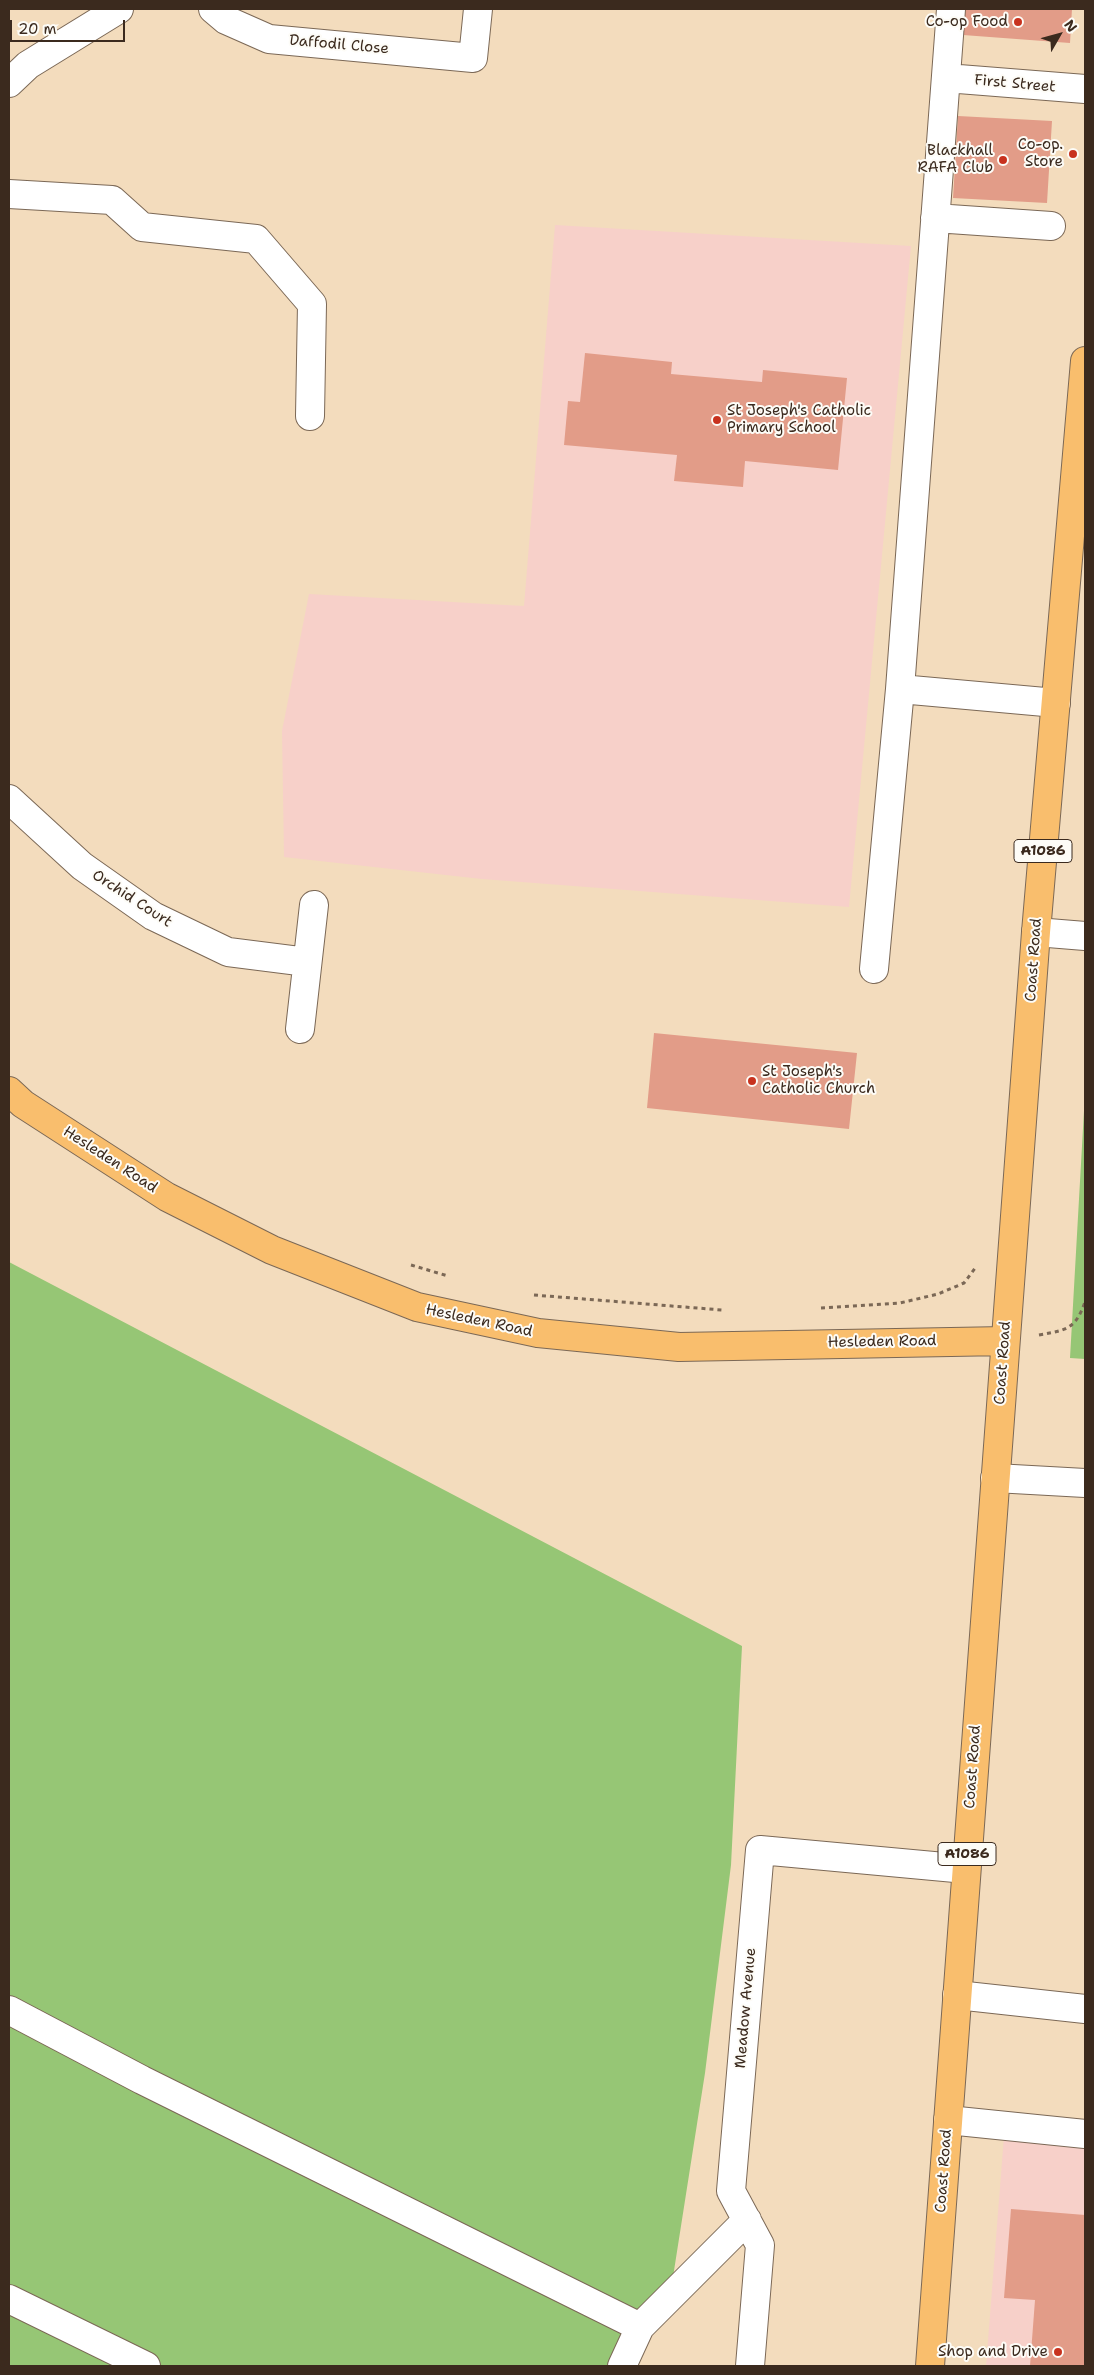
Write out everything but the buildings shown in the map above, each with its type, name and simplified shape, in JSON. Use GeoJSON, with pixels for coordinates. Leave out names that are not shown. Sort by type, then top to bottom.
{"type":"FeatureCollection","features":[{"type":"Feature","properties":{"kind":"main road","name":"Coast Road"},"geometry":{"type":"LineString","coordinates":[[930,2366],[1036,932],[1085,361]]}},
{"type":"Feature","properties":{"kind":"main road","name":"Hesleden Road"},"geometry":{"type":"LineString","coordinates":[[9,1091],[23,1104],[167,1198],[272,1250],[417,1307],[538,1333],[679,1347],[1005,1341]]}},
{"type":"Feature","properties":{"kind":"street"},"geometry":{"type":"LineString","coordinates":[[9,83],[28,65],[119,9]]}},
{"type":"Feature","properties":{"kind":"street","name":"Daffodil Close"},"geometry":{"type":"LineString","coordinates":[[213,9],[226,20],[269,39],[474,58],[478,9]]}},
{"type":"Feature","properties":{"kind":"street"},"geometry":{"type":"LineString","coordinates":[[874,969],[900,689],[951,9]]}},
{"type":"Feature","properties":{"kind":"street","name":"First Street"},"geometry":{"type":"LineString","coordinates":[[946,78],[1085,89]]}},
{"type":"Feature","properties":{"kind":"street"},"geometry":{"type":"LineString","coordinates":[[9,194],[112,200],[142,227],[256,239],[312,304],[310,416]]}},
{"type":"Feature","properties":{"kind":"street"},"geometry":{"type":"LineString","coordinates":[[935,218],[1051,226]]}},
{"type":"Feature","properties":{"kind":"street"},"geometry":{"type":"LineString","coordinates":[[900,689],[1056,703]]}},
{"type":"Feature","properties":{"kind":"street","name":"Orchid Court"},"geometry":{"type":"LineString","coordinates":[[9,799],[82,866],[153,916],[228,952],[308,962]]}},
{"type":"Feature","properties":{"kind":"street"},"geometry":{"type":"LineString","coordinates":[[300,1029],[314,905]]}},
{"type":"Feature","properties":{"kind":"street"},"geometry":{"type":"LineString","coordinates":[[1036,932],[1085,936]]}},
{"type":"Feature","properties":{"kind":"street"},"geometry":{"type":"LineString","coordinates":[[995,1478],[1085,1483]]}},
{"type":"Feature","properties":{"kind":"street","name":"Meadow Avenue"},"geometry":{"type":"LineString","coordinates":[[750,2366],[760,2245],[731,2190],[760,1850],[966,1869]]}},
{"type":"Feature","properties":{"kind":"street"},"geometry":{"type":"LineString","coordinates":[[957,1995],[1085,2009]]}},
{"type":"Feature","properties":{"kind":"street"},"geometry":{"type":"LineString","coordinates":[[9,2010],[142,2080],[640,2326]]}},
{"type":"Feature","properties":{"kind":"street"},"geometry":{"type":"LineString","coordinates":[[948,2120],[1085,2134]]}},
{"type":"Feature","properties":{"kind":"street"},"geometry":{"type":"LineString","coordinates":[[622,2366],[640,2326],[747,2220]]}},
{"type":"Feature","properties":{"kind":"street"},"geometry":{"type":"LineString","coordinates":[[9,2298],[146,2366]]}},
{"type":"Feature","properties":{"kind":"path"},"geometry":{"type":"LineString","coordinates":[[815,1308],[900,1303],[938,1294],[964,1283],[982,1260]]}},
{"type":"Feature","properties":{"kind":"path"},"geometry":{"type":"LineString","coordinates":[[405,1264],[450,1277]]}},
{"type":"Feature","properties":{"kind":"path"},"geometry":{"type":"LineString","coordinates":[[524,1294],[730,1310]]}},
{"type":"Feature","properties":{"kind":"path"},"geometry":{"type":"LineString","coordinates":[[1005,1341],[1067,1329],[1079,1319],[1085,1302]]}},
{"type":"Feature","properties":{"kind":"shaded area","name":"St Joseph's Catholic Primary School"},"geometry":{"type":"Polygon","coordinates":[[[555,225],[911,246],[849,907],[482,879],[284,857],[282,731],[309,594],[524,606],[555,225]]]}},
{"type":"Feature","properties":{"kind":"shaded area"},"geometry":{"type":"Polygon","coordinates":[[[1004,2136],[1085,2143],[1085,2366],[986,2366],[1004,2136]]]}},
{"type":"Feature","properties":{"kind":"green space"},"geometry":{"type":"Polygon","coordinates":[[[1085,1093],[1085,1359],[1070,1358],[1085,1093]]]}},
{"type":"Feature","properties":{"kind":"green space"},"geometry":{"type":"Polygon","coordinates":[[[9,1262],[742,1646],[731,1865],[705,2073],[673,2277],[634,2366],[9,2366],[9,1262]]]}},
{"type":"Feature","properties":{"kind":"place","name":"Co-op Food"},"geometry":{"type":"Point","coordinates":[1018,22]}},
{"type":"Feature","properties":{"kind":"place","name":"Co-op. Store"},"geometry":{"type":"Point","coordinates":[1073,154]}},
{"type":"Feature","properties":{"kind":"place","name":"Blackhall RAFA Club"},"geometry":{"type":"Point","coordinates":[1003,160]}},
{"type":"Feature","properties":{"kind":"place","name":"St Joseph's Catholic Primary School"},"geometry":{"type":"Point","coordinates":[717,420]}},
{"type":"Feature","properties":{"kind":"place","name":"St Joseph's Catholic Church"},"geometry":{"type":"Point","coordinates":[752,1081]}},
{"type":"Feature","properties":{"kind":"place","name":"Shop and Drive"},"geometry":{"type":"Point","coordinates":[1058,2352]}}]}
